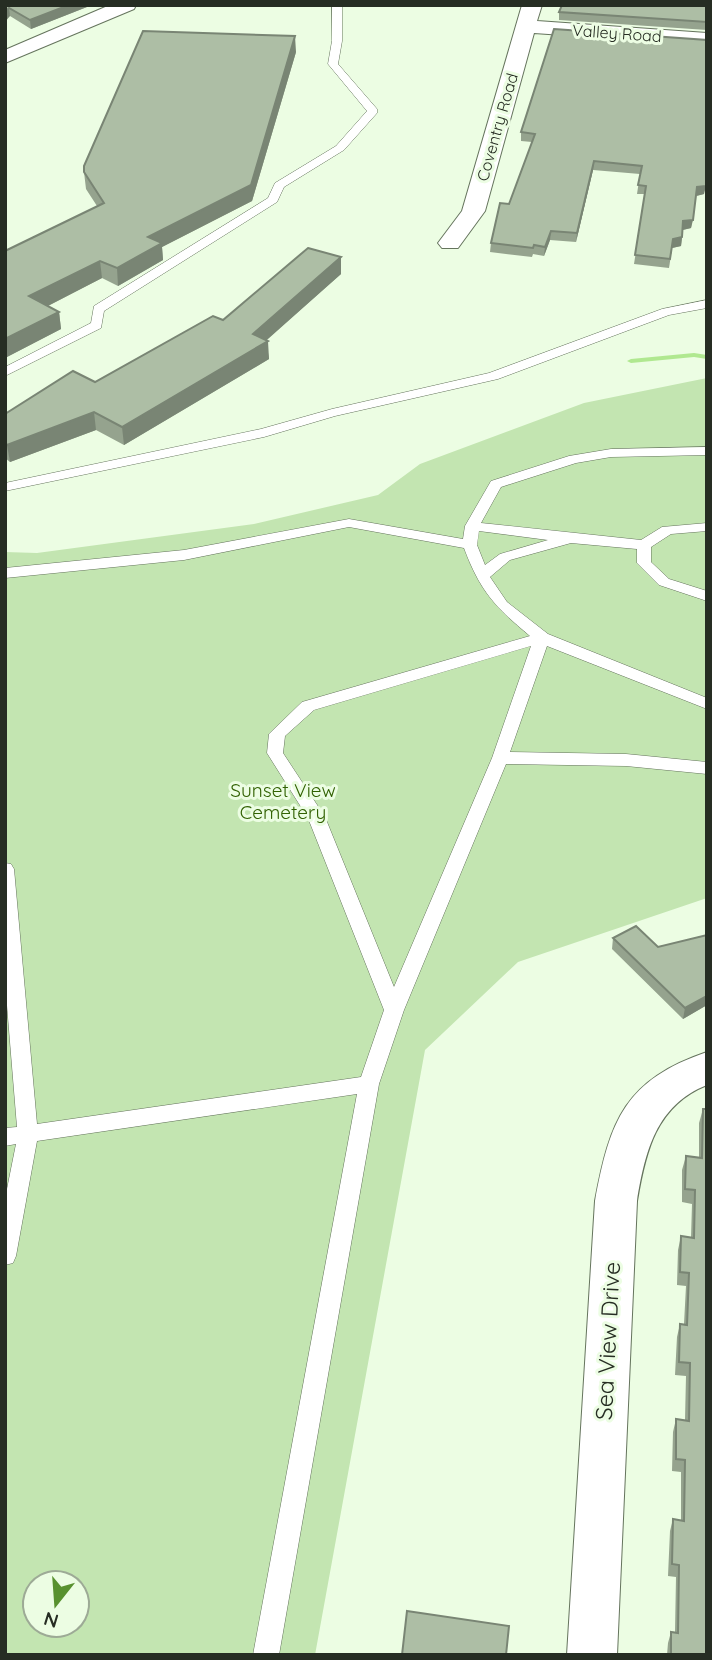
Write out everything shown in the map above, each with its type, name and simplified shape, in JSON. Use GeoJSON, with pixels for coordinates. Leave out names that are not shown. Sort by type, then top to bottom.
{"type":"FeatureCollection","features":[{"type":"Feature","properties":{"kind":"street"},"geometry":{"type":"LineString","coordinates":[[7,54],[127,5]]}},
{"type":"Feature","properties":{"kind":"street","name":"Valley Road"},"geometry":{"type":"LineString","coordinates":[[529,16],[707,39]]}},
{"type":"Feature","properties":{"kind":"street","name":"Coventry Road"},"geometry":{"type":"LineString","coordinates":[[450,243],[473,211],[529,16]]}},
{"type":"Feature","properties":{"kind":"street","name":"Sea View Drive"},"geometry":{"type":"LineString","coordinates":[[592,1655],[616,1201],[622,1164],[634,1126],[656,1095],[686,1074],[707,1068]]}},
{"type":"Feature","properties":{"kind":"lane"},"geometry":{"type":"LineString","coordinates":[[5,372],[97,325],[97,309],[273,200],[279,185],[340,148],[373,111],[333,64],[337,41],[337,5]]}},
{"type":"Feature","properties":{"kind":"lane"},"geometry":{"type":"LineString","coordinates":[[5,487],[264,433],[493,376],[666,312],[707,304]]}},
{"type":"Feature","properties":{"kind":"lane"},"geometry":{"type":"LineString","coordinates":[[707,450],[611,453],[574,459],[496,484],[472,526],[470,545],[482,576],[502,605],[542,638],[707,704]]}},
{"type":"Feature","properties":{"kind":"lane"},"geometry":{"type":"LineString","coordinates":[[5,573],[184,555],[349,523],[470,545]]}},
{"type":"Feature","properties":{"kind":"lane"},"geometry":{"type":"LineString","coordinates":[[472,526],[643,545],[667,530],[707,527]]}},
{"type":"Feature","properties":{"kind":"lane"},"geometry":{"type":"LineString","coordinates":[[482,576],[505,557],[570,538]]}},
{"type":"Feature","properties":{"kind":"lane"},"geometry":{"type":"LineString","coordinates":[[643,545],[644,563],[664,582],[707,596]]}},
{"type":"Feature","properties":{"kind":"lane"},"geometry":{"type":"LineString","coordinates":[[266,1655],[369,1084],[394,1010],[500,758],[542,638]]}},
{"type":"Feature","properties":{"kind":"lane"},"geometry":{"type":"LineString","coordinates":[[394,1010],[316,817],[275,753],[277,734],[308,706],[542,638]]}},
{"type":"Feature","properties":{"kind":"lane"},"geometry":{"type":"LineString","coordinates":[[500,758],[626,760],[707,768]]}},
{"type":"Feature","properties":{"kind":"lane"},"geometry":{"type":"LineString","coordinates":[[5,869],[28,1135],[5,1256]]}},
{"type":"Feature","properties":{"kind":"lane"},"geometry":{"type":"LineString","coordinates":[[5,1137],[369,1084]]}},
{"type":"Feature","properties":{"kind":"green space","name":"Sunset View Cemetery"},"geometry":{"type":"Polygon","coordinates":[[[707,378],[707,898],[518,962],[425,1050],[315,1655],[5,1655],[5,552],[37,553],[254,524],[378,495],[420,464],[584,403],[707,378]]]}},
{"type":"Feature","properties":{"kind":"building"},"geometry":{"type":"Polygon","coordinates":[[[5,5],[69,5],[30,20],[9,8],[5,12],[5,5]]]}},
{"type":"Feature","properties":{"kind":"building"},"geometry":{"type":"Polygon","coordinates":[[[562,5],[707,5],[707,22],[559,12],[562,5]]]}},
{"type":"Feature","properties":{"kind":"building"},"geometry":{"type":"Polygon","coordinates":[[[554,29],[707,40],[706,186],[697,187],[693,220],[683,221],[682,237],[673,239],[670,259],[635,255],[646,186],[638,185],[642,166],[594,161],[577,233],[551,231],[545,247],[491,243],[500,203],[509,204],[535,134],[521,132],[554,29]]]}},
{"type":"Feature","properties":{"kind":"building"},"geometry":{"type":"Polygon","coordinates":[[[143,31],[295,36],[251,185],[148,237],[162,243],[117,268],[100,261],[29,296],[59,312],[5,339],[5,251],[104,203],[84,172],[84,166],[143,31]]]}},
{"type":"Feature","properties":{"kind":"building"},"geometry":{"type":"Polygon","coordinates":[[[308,248],[341,257],[253,334],[268,341],[122,427],[94,412],[7,445],[5,443],[5,414],[73,371],[95,382],[213,316],[223,320],[308,248]]]}},
{"type":"Feature","properties":{"kind":"building"},"geometry":{"type":"Polygon","coordinates":[[[636,926],[658,947],[707,935],[707,996],[685,1008],[613,938],[636,926]]]}},
{"type":"Feature","properties":{"kind":"building"},"geometry":{"type":"Polygon","coordinates":[[[703,1109],[707,1109],[707,1655],[671,1655],[671,1632],[678,1633],[679,1565],[672,1564],[673,1519],[684,1521],[685,1460],[676,1459],[676,1419],[689,1421],[690,1363],[679,1362],[680,1324],[687,1325],[689,1273],[680,1272],[681,1236],[694,1238],[695,1190],[685,1189],[686,1156],[702,1158],[703,1109]]]}},
{"type":"Feature","properties":{"kind":"building"},"geometry":{"type":"Polygon","coordinates":[[[407,1611],[509,1626],[506,1655],[402,1655],[407,1611]]]}},
{"type":"Feature","properties":{"kind":"waterway"},"geometry":{"type":"LineString","coordinates":[[631,361],[694,355],[707,357]]}}]}
